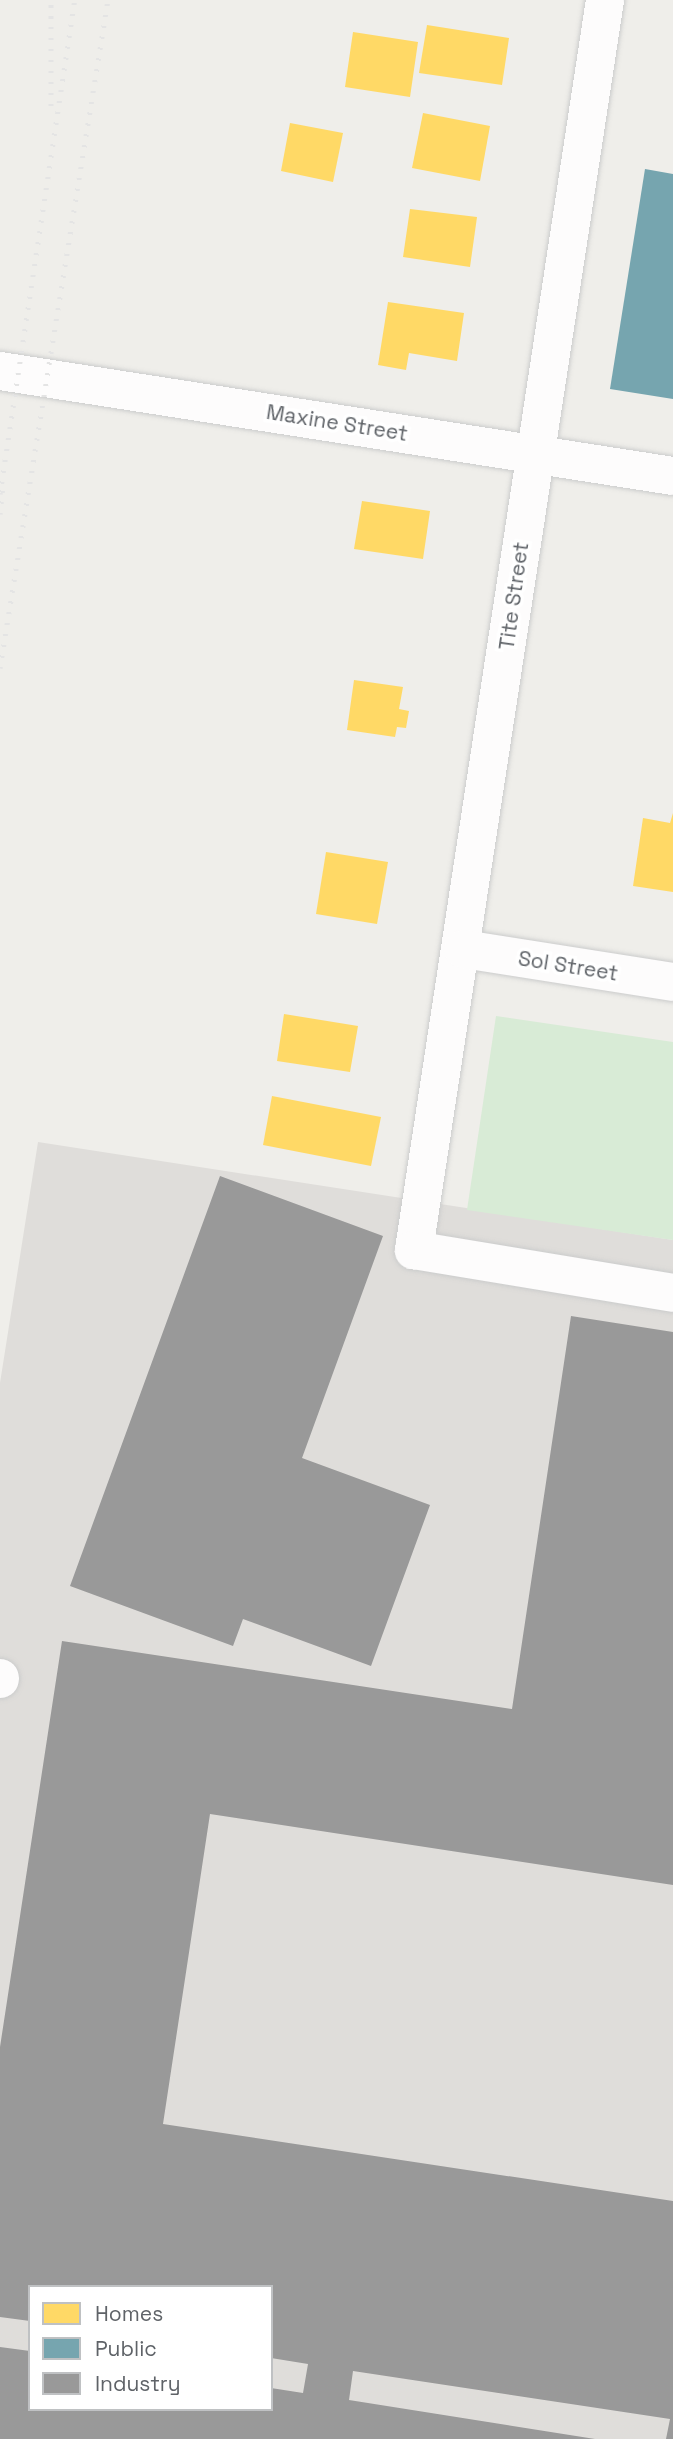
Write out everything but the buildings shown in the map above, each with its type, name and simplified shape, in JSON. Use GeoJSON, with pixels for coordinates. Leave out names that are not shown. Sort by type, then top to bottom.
{"type":"FeatureCollection","features":[{"type":"Feature","properties":{"kind":"street","name":"Tite Street"},"geometry":{"type":"LineString","coordinates":[[605,0],[534,453],[463,949],[414,1250],[673,1293]]}},
{"type":"Feature","properties":{"kind":"street","name":"Maxine Street"},"geometry":{"type":"LineString","coordinates":[[0,371],[673,475]]}},
{"type":"Feature","properties":{"kind":"street","name":"Sol Street"},"geometry":{"type":"LineString","coordinates":[[463,949],[673,982]]}},
{"type":"Feature","properties":{"kind":"shaded area"},"geometry":{"type":"Polygon","coordinates":[[[38,1142],[673,1240],[673,2439],[0,2439],[0,1383],[38,1142]]]}},
{"type":"Feature","properties":{"kind":"green space"},"geometry":{"type":"Polygon","coordinates":[[[496,1016],[673,1042],[673,1240],[467,1210],[496,1016]]]}},
{"type":"Feature","properties":{"kind":"railway"},"geometry":{"type":"LineString","coordinates":[[51,0],[51,106]]}},
{"type":"Feature","properties":{"kind":"railway"},"geometry":{"type":"LineString","coordinates":[[0,494],[75,0]]}},
{"type":"Feature","properties":{"kind":"railway"},"geometry":{"type":"LineString","coordinates":[[0,668],[108,0]]}},
{"type":"Feature","properties":{"kind":"railway"},"geometry":{"type":"LineString","coordinates":[[0,514],[3,487]]}}]}
